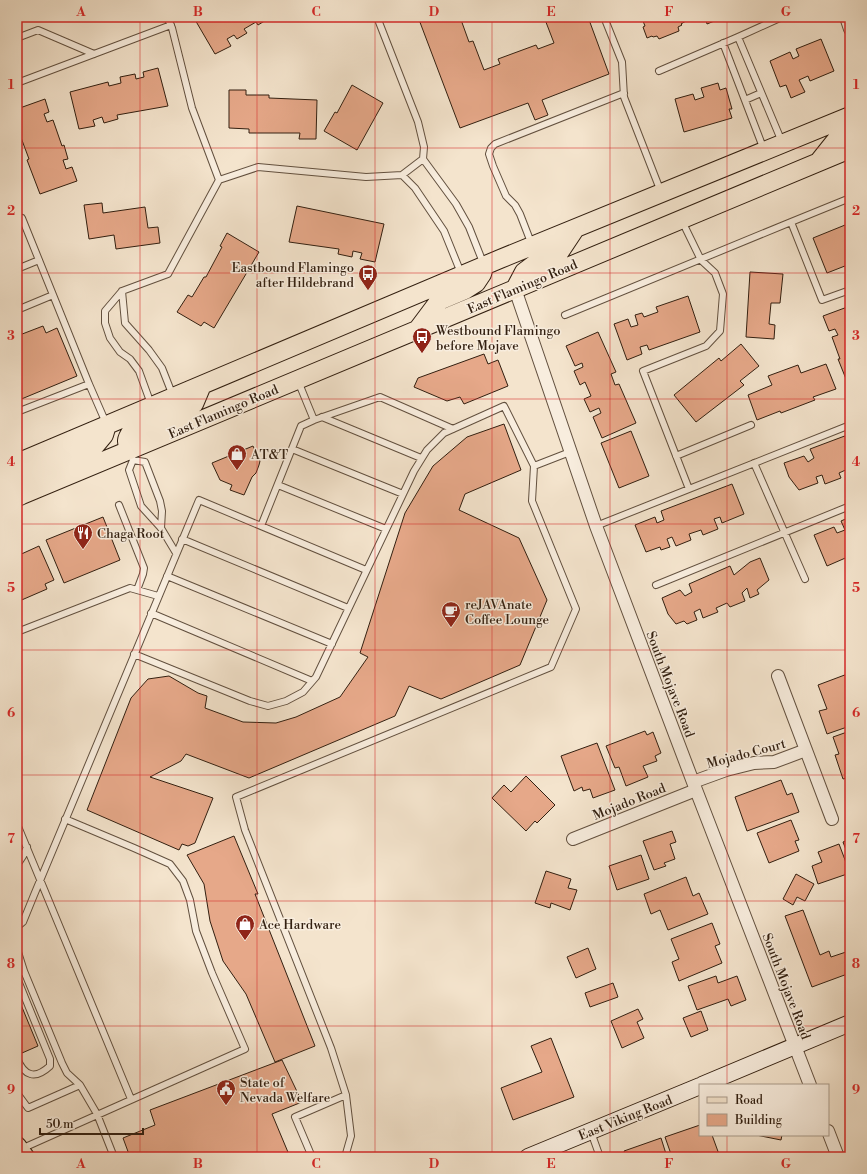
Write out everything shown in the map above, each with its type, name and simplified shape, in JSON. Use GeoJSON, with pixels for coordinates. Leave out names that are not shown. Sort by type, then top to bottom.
{"type":"FeatureCollection","features":[{"type":"Feature","properties":{"kind":"main road"},"geometry":{"type":"LineString","coordinates":[[17,463],[462,277],[532,246],[850,116]]}},
{"type":"Feature","properties":{"kind":"main road"},"geometry":{"type":"LineString","coordinates":[[818,162],[840,135],[850,131]]}},
{"type":"Feature","properties":{"kind":"main road","name":"East Flamingo Road"},"geometry":{"type":"LineString","coordinates":[[18,496],[131,455],[297,380],[850,149]]}},
{"type":"Feature","properties":{"kind":"main road"},"geometry":{"type":"LineString","coordinates":[[515,289],[524,272],[536,264],[559,253],[575,229]]}},
{"type":"Feature","properties":{"kind":"main road"},"geometry":{"type":"LineString","coordinates":[[417,330],[439,301],[465,290],[476,283],[482,274],[484,266]]}},
{"type":"Feature","properties":{"kind":"main road"},"geometry":{"type":"LineString","coordinates":[[131,455],[127,438],[131,432],[194,404],[202,385]]}},
{"type":"Feature","properties":{"kind":"main road"},"geometry":{"type":"LineString","coordinates":[[18,496],[29,476],[94,447],[104,435],[107,425]]}},
{"type":"Feature","properties":{"kind":"street"},"geometry":{"type":"LineString","coordinates":[[846,17],[850,29]]}},
{"type":"Feature","properties":{"kind":"street","name":"South Mojave Road"},"geometry":{"type":"LineString","coordinates":[[515,289],[596,526],[694,786],[810,1084]]}},
{"type":"Feature","properties":{"kind":"street","name":"Mojado Court"},"geometry":{"type":"LineString","coordinates":[[778,676],[832,819]]}},
{"type":"Feature","properties":{"kind":"street","name":"Mojado Court"},"geometry":{"type":"LineString","coordinates":[[694,786],[726,770],[754,763],[774,762],[806,750]]}},
{"type":"Feature","properties":{"kind":"street","name":"Mojado Road"},"geometry":{"type":"LineString","coordinates":[[573,839],[694,786]]}},
{"type":"Feature","properties":{"kind":"street","name":"East Viking Road"},"geometry":{"type":"LineString","coordinates":[[703,1084],[850,1023]]}},
{"type":"Feature","properties":{"kind":"street","name":"East Viking Road"},"geometry":{"type":"LineString","coordinates":[[528,1157],[699,1086]]}},
{"type":"Feature","properties":{"kind":"street"},"geometry":{"type":"LineString","coordinates":[[829,1134],[838,1157]]}},
{"type":"Feature","properties":{"kind":"lane"},"geometry":{"type":"LineString","coordinates":[[167,17],[192,108],[219,180]]}},
{"type":"Feature","properties":{"kind":"lane"},"geometry":{"type":"LineString","coordinates":[[377,17],[418,122],[424,147],[424,159],[456,204],[469,227],[484,266]]}},
{"type":"Feature","properties":{"kind":"lane"},"geometry":{"type":"LineString","coordinates":[[604,17],[622,62],[624,93],[662,194]]}},
{"type":"Feature","properties":{"kind":"lane"},"geometry":{"type":"LineString","coordinates":[[659,71],[782,17]]}},
{"type":"Feature","properties":{"kind":"lane"},"geometry":{"type":"LineString","coordinates":[[17,83],[170,25]]}},
{"type":"Feature","properties":{"kind":"lane"},"geometry":{"type":"LineString","coordinates":[[17,38],[38,30],[94,54]]}},
{"type":"Feature","properties":{"kind":"lane"},"geometry":{"type":"LineString","coordinates":[[738,37],[782,144]]}},
{"type":"Feature","properties":{"kind":"lane"},"geometry":{"type":"LineString","coordinates":[[723,43],[765,152]]}},
{"type":"Feature","properties":{"kind":"lane"},"geometry":{"type":"LineString","coordinates":[[532,246],[520,214],[515,205],[506,196],[495,172],[489,154],[491,148],[495,144],[624,93]]}},
{"type":"Feature","properties":{"kind":"lane"},"geometry":{"type":"LineString","coordinates":[[745,100],[761,93]]}},
{"type":"Feature","properties":{"kind":"lane"},"geometry":{"type":"LineString","coordinates":[[152,406],[139,371],[130,359],[120,352],[110,338],[105,323],[105,311],[122,291],[168,274],[219,180],[258,167],[366,177],[402,175],[424,159]]}},
{"type":"Feature","properties":{"kind":"lane"},"geometry":{"type":"LineString","coordinates":[[402,175],[415,188],[444,232],[462,277]]}},
{"type":"Feature","properties":{"kind":"lane"},"geometry":{"type":"LineString","coordinates":[[565,315],[850,198]]}},
{"type":"Feature","properties":{"kind":"lane"},"geometry":{"type":"LineString","coordinates":[[17,220],[22,218],[107,425]]}},
{"type":"Feature","properties":{"kind":"lane"},"geometry":{"type":"LineString","coordinates":[[682,219],[700,260],[715,272],[723,294],[720,331],[706,346],[643,371],[689,489]]}},
{"type":"Feature","properties":{"kind":"lane"},"geometry":{"type":"LineString","coordinates":[[790,222],[822,300],[850,290]]}},
{"type":"Feature","properties":{"kind":"lane"},"geometry":{"type":"LineString","coordinates":[[17,269],[39,260]]}},
{"type":"Feature","properties":{"kind":"lane"},"geometry":{"type":"LineString","coordinates":[[122,291],[125,323],[149,350],[162,368],[174,397]]}},
{"type":"Feature","properties":{"kind":"lane"},"geometry":{"type":"LineString","coordinates":[[17,310],[53,295]]}},
{"type":"Feature","properties":{"kind":"lane"},"geometry":{"type":"LineString","coordinates":[[297,380],[314,420]]}},
{"type":"Feature","properties":{"kind":"lane"},"geometry":{"type":"LineString","coordinates":[[17,412],[89,384]]}},
{"type":"Feature","properties":{"kind":"lane"},"geometry":{"type":"LineString","coordinates":[[261,526],[301,426],[322,417],[380,397],[453,429]]}},
{"type":"Feature","properties":{"kind":"lane"},"geometry":{"type":"LineString","coordinates":[[134,654],[250,701],[268,706],[286,701],[303,692],[316,677],[366,570],[426,450],[444,433],[504,406],[534,466],[532,501],[576,609],[551,667],[236,797],[246,830],[331,1048],[346,1095],[351,1136],[345,1157]]}},
{"type":"Feature","properties":{"kind":"lane"},"geometry":{"type":"LineString","coordinates":[[322,417],[421,458]]}},
{"type":"Feature","properties":{"kind":"lane"},"geometry":{"type":"LineString","coordinates":[[676,456],[751,425]]}},
{"type":"Feature","properties":{"kind":"lane"},"geometry":{"type":"LineString","coordinates":[[596,526],[850,425]]}},
{"type":"Feature","properties":{"kind":"lane"},"geometry":{"type":"LineString","coordinates":[[292,449],[403,494]]}},
{"type":"Feature","properties":{"kind":"lane"},"geometry":{"type":"LineString","coordinates":[[534,466],[570,452]]}},
{"type":"Feature","properties":{"kind":"lane"},"geometry":{"type":"LineString","coordinates":[[161,528],[162,511],[160,501],[145,462],[131,455],[129,470],[141,506],[161,528],[176,553]]}},
{"type":"Feature","properties":{"kind":"lane"},"geometry":{"type":"LineString","coordinates":[[754,463],[805,579]]}},
{"type":"Feature","properties":{"kind":"lane"},"geometry":{"type":"LineString","coordinates":[[278,485],[386,529]]}},
{"type":"Feature","properties":{"kind":"lane"},"geometry":{"type":"LineString","coordinates":[[17,927],[23,922],[199,500],[366,570]]}},
{"type":"Feature","properties":{"kind":"lane"},"geometry":{"type":"LineString","coordinates":[[119,505],[144,568],[137,590]]}},
{"type":"Feature","properties":{"kind":"lane"},"geometry":{"type":"LineString","coordinates":[[656,585],[850,506]]}},
{"type":"Feature","properties":{"kind":"lane"},"geometry":{"type":"LineString","coordinates":[[182,539],[348,608]]}},
{"type":"Feature","properties":{"kind":"lane"},"geometry":{"type":"LineString","coordinates":[[167,576],[332,644]]}},
{"type":"Feature","properties":{"kind":"lane"},"geometry":{"type":"LineString","coordinates":[[17,632],[130,588],[158,596]]}},
{"type":"Feature","properties":{"kind":"lane"},"geometry":{"type":"LineString","coordinates":[[151,613],[312,681]]}},
{"type":"Feature","properties":{"kind":"lane"},"geometry":{"type":"LineString","coordinates":[[21,1151],[97,1114],[245,1049],[212,973],[196,931],[190,900],[183,881],[170,864],[65,819]]}},
{"type":"Feature","properties":{"kind":"lane"},"geometry":{"type":"LineString","coordinates":[[17,824],[19,836],[27,847],[41,879],[131,1099]]}},
{"type":"Feature","properties":{"kind":"lane"},"geometry":{"type":"LineString","coordinates":[[17,865],[27,847]]}},
{"type":"Feature","properties":{"kind":"lane"},"geometry":{"type":"LineString","coordinates":[[17,949],[24,971],[62,1063],[67,1073],[80,1085],[97,1114],[114,1157]]}},
{"type":"Feature","properties":{"kind":"lane"},"geometry":{"type":"LineString","coordinates":[[17,974],[24,971]]}},
{"type":"Feature","properties":{"kind":"lane"},"geometry":{"type":"LineString","coordinates":[[17,978],[50,1059],[50,1066],[40,1073],[30,1074],[24,1071],[17,1058]]}},
{"type":"Feature","properties":{"kind":"lane"},"geometry":{"type":"LineString","coordinates":[[17,1093],[28,1108],[80,1085]]}},
{"type":"Feature","properties":{"kind":"lane"},"geometry":{"type":"LineString","coordinates":[[312,1157],[295,1117],[346,1095]]}},
{"type":"Feature","properties":{"kind":"lane"},"geometry":{"type":"LineString","coordinates":[[590,1131],[600,1157]]}},
{"type":"Feature","properties":{"kind":"building"},"geometry":{"type":"Polygon","coordinates":[[[271,17],[258,25],[256,22],[244,29],[247,33],[237,39],[234,35],[227,39],[231,46],[215,54],[194,18],[271,17]]]}},
{"type":"Feature","properties":{"kind":"building"},"geometry":{"type":"Polygon","coordinates":[[[418,17],[460,17],[469,42],[473,41],[484,70],[500,64],[498,59],[536,45],[538,49],[554,43],[544,17],[588,17],[609,74],[542,100],[548,115],[535,120],[528,103],[460,128],[418,17]]]}},
{"type":"Feature","properties":{"kind":"building"},"geometry":{"type":"Polygon","coordinates":[[[650,17],[685,17],[686,21],[678,27],[679,31],[659,39],[657,36],[647,38],[643,27],[645,26],[643,21],[651,18],[650,17]]]}},
{"type":"Feature","properties":{"kind":"building"},"geometry":{"type":"Polygon","coordinates":[[[705,17],[724,17],[707,24],[705,17]]]}},
{"type":"Feature","properties":{"kind":"building"},"geometry":{"type":"Polygon","coordinates":[[[821,39],[834,71],[810,81],[808,76],[799,80],[805,92],[791,98],[786,85],[780,87],[770,61],[790,52],[793,59],[799,56],[796,49],[821,39]]]}},
{"type":"Feature","properties":{"kind":"building"},"geometry":{"type":"Polygon","coordinates":[[[158,68],[168,106],[117,115],[118,119],[104,123],[102,117],[93,120],[95,126],[79,129],[70,92],[108,82],[109,86],[121,83],[120,77],[135,74],[136,79],[144,77],[143,72],[158,68]]]}},
{"type":"Feature","properties":{"kind":"building"},"geometry":{"type":"Polygon","coordinates":[[[718,83],[720,90],[726,88],[732,109],[729,109],[732,118],[684,132],[675,99],[693,94],[695,100],[704,97],[701,88],[718,83]]]}},
{"type":"Feature","properties":{"kind":"building"},"geometry":{"type":"Polygon","coordinates":[[[352,85],[383,103],[357,150],[324,131],[335,112],[337,113],[352,85]]]}},
{"type":"Feature","properties":{"kind":"building"},"geometry":{"type":"Polygon","coordinates":[[[229,90],[246,90],[246,95],[269,95],[269,98],[317,100],[316,139],[299,139],[300,133],[249,133],[249,129],[229,128],[229,90]]]}},
{"type":"Feature","properties":{"kind":"building"},"geometry":{"type":"Polygon","coordinates":[[[45,99],[49,112],[44,114],[47,122],[53,120],[62,146],[64,145],[68,159],[63,160],[66,169],[72,167],[77,181],[40,194],[27,160],[29,159],[17,127],[17,109],[45,99]]]}},
{"type":"Feature","properties":{"kind":"building"},"geometry":{"type":"Polygon","coordinates":[[[102,203],[103,213],[145,207],[148,228],[158,227],[160,243],[116,249],[114,235],[89,239],[84,205],[102,203]]]}},
{"type":"Feature","properties":{"kind":"building"},"geometry":{"type":"Polygon","coordinates":[[[297,206],[384,224],[375,262],[360,259],[362,253],[353,251],[352,257],[338,254],[339,249],[289,242],[297,206]]]}},
{"type":"Feature","properties":{"kind":"building"},"geometry":{"type":"Polygon","coordinates":[[[850,223],[850,264],[827,273],[813,238],[850,223]]]}},
{"type":"Feature","properties":{"kind":"building"},"geometry":{"type":"Polygon","coordinates":[[[227,233],[259,252],[214,328],[204,322],[201,326],[177,312],[188,295],[192,297],[204,277],[206,277],[222,247],[220,246],[227,233]]]}},
{"type":"Feature","properties":{"kind":"building"},"geometry":{"type":"Polygon","coordinates":[[[750,272],[783,274],[780,303],[771,303],[769,324],[775,325],[774,339],[746,337],[750,272]]]}},
{"type":"Feature","properties":{"kind":"building"},"geometry":{"type":"Polygon","coordinates":[[[688,296],[700,332],[649,350],[647,345],[640,347],[642,354],[627,360],[614,324],[628,319],[631,327],[638,325],[635,315],[642,313],[644,317],[658,312],[656,307],[688,296]]]}},
{"type":"Feature","properties":{"kind":"building"},"geometry":{"type":"Polygon","coordinates":[[[850,306],[850,389],[838,359],[840,359],[832,337],[838,335],[835,329],[829,331],[823,316],[850,306]]]}},
{"type":"Feature","properties":{"kind":"building"},"geometry":{"type":"Polygon","coordinates":[[[43,326],[46,333],[57,328],[77,376],[19,400],[17,395],[17,336],[43,326]]]}},
{"type":"Feature","properties":{"kind":"building"},"geometry":{"type":"Polygon","coordinates":[[[598,332],[616,372],[611,374],[615,385],[619,384],[636,423],[602,438],[593,417],[601,413],[599,408],[590,412],[584,399],[591,396],[585,382],[580,385],[574,371],[583,367],[582,363],[575,366],[566,346],[598,332]]]}},
{"type":"Feature","properties":{"kind":"building"},"geometry":{"type":"Polygon","coordinates":[[[741,344],[759,366],[740,381],[744,385],[696,422],[674,395],[719,358],[721,361],[741,344]]]}},
{"type":"Feature","properties":{"kind":"building"},"geometry":{"type":"Polygon","coordinates":[[[484,354],[488,364],[498,360],[508,386],[464,404],[460,397],[447,401],[414,387],[418,378],[484,354]]]}},
{"type":"Feature","properties":{"kind":"building"},"geometry":{"type":"Polygon","coordinates":[[[826,364],[836,389],[813,397],[815,400],[781,413],[780,411],[757,420],[748,395],[772,385],[768,376],[798,365],[801,373],[826,364]]]}},
{"type":"Feature","properties":{"kind":"building","name":"reJAVAnate Coffee Lounge"},"geometry":{"type":"Polygon","coordinates":[[[504,424],[521,470],[465,494],[459,510],[519,538],[547,600],[520,665],[441,699],[409,686],[395,716],[249,778],[186,754],[181,761],[150,777],[213,798],[195,843],[188,846],[182,844],[179,850],[87,810],[131,698],[148,679],[169,676],[198,693],[207,696],[205,708],[243,722],[276,723],[296,717],[340,697],[368,657],[360,653],[405,513],[433,466],[467,437],[504,424]]]}},
{"type":"Feature","properties":{"kind":"building"},"geometry":{"type":"Polygon","coordinates":[[[631,431],[649,476],[619,488],[601,443],[631,431]]]}},
{"type":"Feature","properties":{"kind":"building"},"geometry":{"type":"Polygon","coordinates":[[[850,434],[850,468],[839,473],[841,478],[825,484],[822,475],[816,477],[818,483],[799,490],[789,477],[784,463],[804,456],[808,462],[814,458],[810,449],[850,434]]]}},
{"type":"Feature","properties":{"kind":"building","name":"AT&T"},"geometry":{"type":"Polygon","coordinates":[[[253,446],[260,461],[256,473],[252,477],[244,495],[230,490],[232,485],[220,480],[212,463],[253,446]]]}},
{"type":"Feature","properties":{"kind":"building"},"geometry":{"type":"Polygon","coordinates":[[[732,484],[744,514],[722,523],[720,517],[714,519],[718,529],[703,535],[701,530],[689,534],[691,540],[676,546],[672,537],[667,539],[670,547],[661,550],[660,547],[646,552],[635,525],[655,517],[657,523],[664,520],[661,511],[732,484]]]}},
{"type":"Feature","properties":{"kind":"building","name":"Chaga Root"},"geometry":{"type":"Polygon","coordinates":[[[103,517],[120,560],[64,583],[46,540],[103,517]]]}},
{"type":"Feature","properties":{"kind":"building"},"geometry":{"type":"Polygon","coordinates":[[[850,517],[850,556],[827,566],[814,535],[834,527],[837,533],[845,530],[841,521],[850,517]]]}},
{"type":"Feature","properties":{"kind":"building"},"geometry":{"type":"Polygon","coordinates":[[[39,546],[54,580],[45,584],[47,589],[17,602],[17,556],[39,546]]]}},
{"type":"Feature","properties":{"kind":"building"},"geometry":{"type":"Polygon","coordinates":[[[760,558],[769,580],[757,590],[759,594],[750,598],[747,588],[742,593],[745,601],[730,607],[727,603],[716,608],[718,612],[703,618],[700,609],[694,612],[697,620],[687,624],[684,621],[676,624],[668,614],[662,598],[680,590],[685,596],[692,592],[689,584],[730,566],[734,575],[750,562],[760,558]]]}},
{"type":"Feature","properties":{"kind":"building"},"geometry":{"type":"Polygon","coordinates":[[[850,673],[850,726],[827,734],[819,711],[827,709],[818,685],[850,673]]]}},
{"type":"Feature","properties":{"kind":"building"},"geometry":{"type":"Polygon","coordinates":[[[645,731],[647,735],[653,732],[661,753],[655,756],[657,761],[643,766],[648,777],[626,786],[619,767],[615,768],[606,746],[645,731]]]}},
{"type":"Feature","properties":{"kind":"building"},"geometry":{"type":"Polygon","coordinates":[[[850,731],[850,777],[843,779],[835,755],[839,754],[833,737],[850,731]]]}},
{"type":"Feature","properties":{"kind":"building"},"geometry":{"type":"Polygon","coordinates":[[[597,743],[615,790],[593,798],[590,789],[583,791],[582,787],[574,791],[561,756],[597,743]]]}},
{"type":"Feature","properties":{"kind":"building"},"geometry":{"type":"Polygon","coordinates":[[[526,776],[555,805],[537,823],[535,821],[526,831],[492,798],[504,785],[511,792],[526,776]]]}},
{"type":"Feature","properties":{"kind":"building"},"geometry":{"type":"Polygon","coordinates":[[[781,780],[787,795],[792,793],[799,812],[747,831],[735,797],[781,780]]]}},
{"type":"Feature","properties":{"kind":"building"},"geometry":{"type":"Polygon","coordinates":[[[791,820],[799,840],[795,841],[799,851],[769,863],[757,833],[791,820]]]}},
{"type":"Feature","properties":{"kind":"building"},"geometry":{"type":"Polygon","coordinates":[[[672,831],[676,842],[670,844],[675,859],[664,863],[666,866],[654,870],[643,841],[672,831]]]}},
{"type":"Feature","properties":{"kind":"building","name":"Ace Hardware"},"geometry":{"type":"Polygon","coordinates":[[[234,836],[258,894],[255,894],[315,1046],[275,1062],[246,994],[223,961],[210,921],[204,884],[187,855],[234,836]]]}},
{"type":"Feature","properties":{"kind":"building"},"geometry":{"type":"Polygon","coordinates":[[[850,839],[850,860],[843,842],[850,839]]]}},
{"type":"Feature","properties":{"kind":"building"},"geometry":{"type":"Polygon","coordinates":[[[839,844],[850,873],[818,884],[812,866],[822,862],[818,852],[839,844]]]}},
{"type":"Feature","properties":{"kind":"building"},"geometry":{"type":"Polygon","coordinates":[[[641,855],[649,879],[617,890],[609,866],[641,855]]]}},
{"type":"Feature","properties":{"kind":"building"},"geometry":{"type":"Polygon","coordinates":[[[546,871],[571,879],[568,888],[577,890],[570,910],[551,903],[550,908],[535,903],[546,871]]]}},
{"type":"Feature","properties":{"kind":"building"},"geometry":{"type":"Polygon","coordinates":[[[796,874],[814,884],[805,901],[797,897],[793,905],[783,899],[796,874]]]}},
{"type":"Feature","properties":{"kind":"building"},"geometry":{"type":"Polygon","coordinates":[[[686,877],[693,896],[699,893],[708,914],[668,930],[660,910],[651,914],[644,894],[686,877]]]}},
{"type":"Feature","properties":{"kind":"building"},"geometry":{"type":"Polygon","coordinates":[[[803,910],[820,955],[829,951],[831,957],[846,952],[850,962],[850,973],[812,987],[785,916],[803,910]]]}},
{"type":"Feature","properties":{"kind":"building"},"geometry":{"type":"Polygon","coordinates":[[[712,923],[720,944],[715,946],[722,963],[679,981],[672,962],[679,959],[671,939],[712,923]]]}},
{"type":"Feature","properties":{"kind":"building"},"geometry":{"type":"Polygon","coordinates":[[[588,948],[596,969],[576,978],[567,957],[588,948]]]}},
{"type":"Feature","properties":{"kind":"building"},"geometry":{"type":"Polygon","coordinates":[[[716,976],[718,983],[737,976],[746,1000],[731,1006],[728,999],[697,1010],[688,986],[716,976]]]}},
{"type":"Feature","properties":{"kind":"building"},"geometry":{"type":"Polygon","coordinates":[[[613,983],[618,997],[590,1007],[585,993],[613,983]]]}},
{"type":"Feature","properties":{"kind":"building"},"geometry":{"type":"Polygon","coordinates":[[[17,995],[38,1046],[22,1053],[17,1040],[17,995]]]}},
{"type":"Feature","properties":{"kind":"building"},"geometry":{"type":"Polygon","coordinates":[[[638,1009],[643,1019],[637,1022],[644,1038],[622,1048],[611,1021],[638,1009]]]}},
{"type":"Feature","properties":{"kind":"building"},"geometry":{"type":"Polygon","coordinates":[[[701,1011],[708,1030],[691,1037],[683,1018],[701,1011]]]}},
{"type":"Feature","properties":{"kind":"building"},"geometry":{"type":"Polygon","coordinates":[[[551,1038],[574,1097],[513,1120],[501,1088],[542,1072],[531,1046],[551,1038]]]}},
{"type":"Feature","properties":{"kind":"building","name":"State of Nevada Welfare"},"geometry":{"type":"Polygon","coordinates":[[[282,1060],[302,1102],[272,1114],[290,1157],[130,1157],[123,1138],[155,1125],[150,1110],[282,1060]]]}},
{"type":"Feature","properties":{"kind":"building"},"geometry":{"type":"Polygon","coordinates":[[[699,1125],[699,1136],[712,1136],[720,1157],[672,1157],[665,1137],[699,1125]]]}},
{"type":"Feature","properties":{"kind":"building"},"geometry":{"type":"Polygon","coordinates":[[[761,1136],[782,1136],[781,1140],[761,1136]]]}},
{"type":"Feature","properties":{"kind":"building"},"geometry":{"type":"Polygon","coordinates":[[[661,1138],[667,1157],[626,1157],[624,1151],[661,1138]]]}},
{"type":"Feature","properties":{"kind":"place","name":"Eastbound Flamingo after Hildebrand"},"geometry":{"type":"Point","coordinates":[368,291]}},
{"type":"Feature","properties":{"kind":"place","name":"Westbound Flamingo before Mojave"},"geometry":{"type":"Point","coordinates":[422,354]}},
{"type":"Feature","properties":{"kind":"place","name":"AT&T"},"geometry":{"type":"Point","coordinates":[237,471]}},
{"type":"Feature","properties":{"kind":"place","name":"Chaga Root"},"geometry":{"type":"Point","coordinates":[83,550]}},
{"type":"Feature","properties":{"kind":"place","name":"reJAVAnate Coffee Lounge"},"geometry":{"type":"Point","coordinates":[451,628]}},
{"type":"Feature","properties":{"kind":"place","name":"Ace Hardware"},"geometry":{"type":"Point","coordinates":[245,941]}},
{"type":"Feature","properties":{"kind":"place","name":"State of Nevada Welfare"},"geometry":{"type":"Point","coordinates":[226,1106]}}]}
